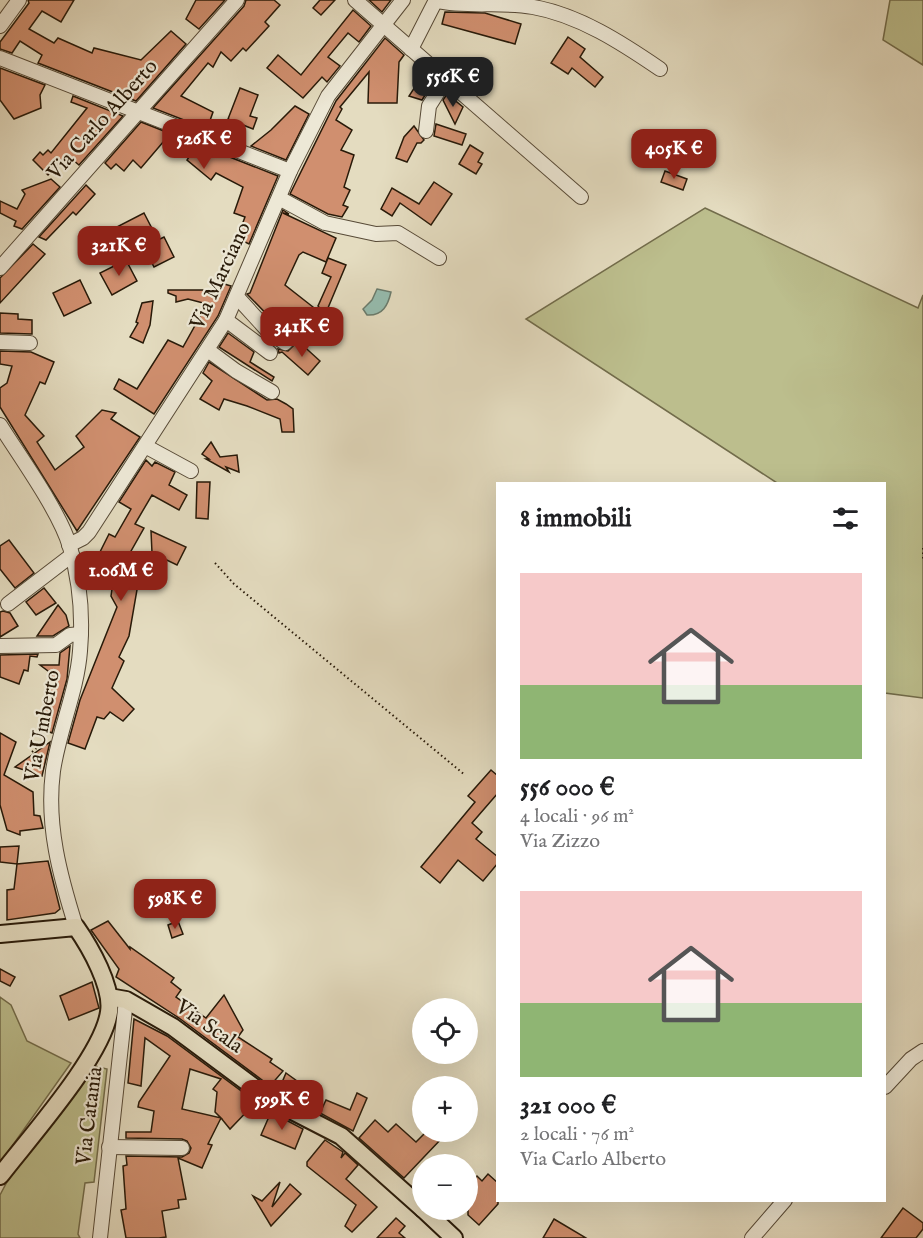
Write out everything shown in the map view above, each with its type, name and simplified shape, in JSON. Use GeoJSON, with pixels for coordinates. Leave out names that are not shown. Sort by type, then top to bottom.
{"type":"FeatureCollection","features":[{"type":"Feature","properties":{"kind":"main road"},"geometry":{"type":"LineString","coordinates":[[0,934],[76,927]]}},
{"type":"Feature","properties":{"kind":"main road","name":"Via Umberto"},"geometry":{"type":"LineString","coordinates":[[76,927],[88,945],[109,997]]}},
{"type":"Feature","properties":{"kind":"main road","name":"Via Scala"},"geometry":{"type":"LineString","coordinates":[[109,997],[126,1000],[173,1027],[272,1100],[341,1136],[412,1199]]}},
{"type":"Feature","properties":{"kind":"main road","name":"Via Catania"},"geometry":{"type":"LineString","coordinates":[[0,1176],[93,1051],[107,1018],[109,997]]}},
{"type":"Feature","properties":{"kind":"main road","name":"Via Scala"},"geometry":{"type":"LineString","coordinates":[[435,1220],[454,1238]]}},
{"type":"Feature","properties":{"kind":"street"},"geometry":{"type":"LineString","coordinates":[[0,26],[19,0]]}},
{"type":"Feature","properties":{"kind":"street","name":"Via Carlo Alberto"},"geometry":{"type":"LineString","coordinates":[[0,268],[237,0]]}},
{"type":"Feature","properties":{"kind":"street"},"geometry":{"type":"LineString","coordinates":[[355,0],[581,197]]}},
{"type":"Feature","properties":{"kind":"street","name":"Via Marciano"},"geometry":{"type":"LineString","coordinates":[[71,550],[83,538],[209,351],[238,298],[290,171],[328,96],[385,26],[403,0]]}},
{"type":"Feature","properties":{"kind":"street"},"geometry":{"type":"LineString","coordinates":[[411,49],[439,1],[532,6],[558,13],[596,31],[660,69]]}},
{"type":"Feature","properties":{"kind":"street"},"geometry":{"type":"LineString","coordinates":[[0,58],[290,171]]}},
{"type":"Feature","properties":{"kind":"street"},"geometry":{"type":"LineString","coordinates":[[426,131],[429,106],[446,79]]}},
{"type":"Feature","properties":{"kind":"street"},"geometry":{"type":"LineString","coordinates":[[279,198],[325,224],[376,234],[398,233],[439,258]]}},
{"type":"Feature","properties":{"kind":"street"},"geometry":{"type":"LineString","coordinates":[[238,298],[269,332],[285,343],[290,339]]}},
{"type":"Feature","properties":{"kind":"street"},"geometry":{"type":"LineString","coordinates":[[226,320],[270,353]]}},
{"type":"Feature","properties":{"kind":"street"},"geometry":{"type":"LineString","coordinates":[[0,342],[30,343]]}},
{"type":"Feature","properties":{"kind":"street"},"geometry":{"type":"LineString","coordinates":[[209,351],[236,371],[272,392]]}},
{"type":"Feature","properties":{"kind":"street"},"geometry":{"type":"LineString","coordinates":[[0,425],[71,550],[39,580],[8,604]]}},
{"type":"Feature","properties":{"kind":"street"},"geometry":{"type":"LineString","coordinates":[[145,446],[191,471]]}},
{"type":"Feature","properties":{"kind":"street","name":"Via Umberto"},"geometry":{"type":"LineString","coordinates":[[71,550],[82,617],[81,634],[78,662],[53,772],[51,806],[52,831],[58,862],[76,927]]}},
{"type":"Feature","properties":{"kind":"street"},"geometry":{"type":"LineString","coordinates":[[0,646],[56,645],[70,635],[81,634]]}},
{"type":"Feature","properties":{"kind":"street","name":"Via Catania"},"geometry":{"type":"LineString","coordinates":[[100,1238],[126,1000]]}},
{"type":"Feature","properties":{"kind":"street"},"geometry":{"type":"LineString","coordinates":[[886,1087],[911,1059],[923,1052]]}},
{"type":"Feature","properties":{"kind":"street"},"geometry":{"type":"LineString","coordinates":[[109,1147],[182,1148]]}},
{"type":"Feature","properties":{"kind":"street"},"geometry":{"type":"LineString","coordinates":[[752,1238],[783,1202]]}},
{"type":"Feature","properties":{"kind":"path"},"geometry":{"type":"LineString","coordinates":[[923,548],[923,559]]}},
{"type":"Feature","properties":{"kind":"path"},"geometry":{"type":"LineString","coordinates":[[215,563],[234,584],[465,775]]}},
{"type":"Feature","properties":{"kind":"shaded area"},"geometry":{"type":"Polygon","coordinates":[[[890,0],[923,0],[923,65],[883,40],[890,0]]]}},
{"type":"Feature","properties":{"kind":"shaded area"},"geometry":{"type":"Polygon","coordinates":[[[705,208],[918,308],[923,295],[923,698],[886,693],[886,482],[775,482],[526,319],[705,208]]]}},
{"type":"Feature","properties":{"kind":"shaded area"},"geometry":{"type":"Polygon","coordinates":[[[377,289],[391,292],[388,301],[381,312],[367,315],[363,309],[372,300],[377,289]]]}},
{"type":"Feature","properties":{"kind":"shaded area"},"geometry":{"type":"Polygon","coordinates":[[[0,997],[11,1005],[27,1041],[71,1063],[0,1163],[0,997]]]}},
{"type":"Feature","properties":{"kind":"shaded area"},"geometry":{"type":"Polygon","coordinates":[[[95,1066],[107,1069],[94,1182],[85,1183],[78,1234],[80,1238],[0,1238],[0,1195],[8,1180],[95,1066]]]}},
{"type":"Feature","properties":{"kind":"building"},"geometry":{"type":"Polygon","coordinates":[[[28,0],[74,0],[61,22],[42,11],[29,29],[54,43],[58,38],[92,53],[94,48],[141,60],[171,31],[186,44],[136,101],[38,63],[42,55],[20,41],[12,53],[0,49],[0,42],[29,3],[28,0]]]}},
{"type":"Feature","properties":{"kind":"building"},"geometry":{"type":"Polygon","coordinates":[[[196,0],[225,0],[199,29],[186,19],[196,0]]]}},
{"type":"Feature","properties":{"kind":"building"},"geometry":{"type":"Polygon","coordinates":[[[246,0],[274,0],[280,5],[265,22],[269,26],[246,51],[243,48],[231,61],[221,52],[213,67],[208,63],[181,96],[213,112],[207,129],[153,108],[244,6],[246,0]]]}},
{"type":"Feature","properties":{"kind":"building"},"geometry":{"type":"Polygon","coordinates":[[[320,0],[335,0],[321,15],[313,8],[320,0]]]}},
{"type":"Feature","properties":{"kind":"building"},"geometry":{"type":"Polygon","coordinates":[[[369,0],[391,0],[382,12],[369,0]]]}},
{"type":"Feature","properties":{"kind":"building"},"geometry":{"type":"Polygon","coordinates":[[[353,10],[371,26],[359,42],[348,33],[328,57],[340,66],[327,82],[322,77],[303,98],[267,68],[278,55],[301,75],[353,10]]]}},
{"type":"Feature","properties":{"kind":"building"},"geometry":{"type":"Polygon","coordinates":[[[445,12],[485,13],[521,24],[515,44],[442,24],[445,12]]]}},
{"type":"Feature","properties":{"kind":"building"},"geometry":{"type":"Polygon","coordinates":[[[568,37],[585,49],[580,57],[603,77],[595,87],[572,68],[568,74],[551,63],[568,37]]]}},
{"type":"Feature","properties":{"kind":"building"},"geometry":{"type":"Polygon","coordinates":[[[385,38],[404,55],[399,62],[397,103],[368,103],[369,72],[340,107],[342,109],[336,120],[352,130],[341,150],[354,155],[344,187],[350,190],[343,205],[348,207],[342,217],[328,214],[290,194],[336,101],[385,38]]]}},
{"type":"Feature","properties":{"kind":"building"},"geometry":{"type":"Polygon","coordinates":[[[0,68],[45,85],[40,95],[41,108],[14,119],[0,100],[0,68]]]}},
{"type":"Feature","properties":{"kind":"building"},"geometry":{"type":"Polygon","coordinates":[[[424,73],[434,81],[422,100],[409,96],[424,73]]]}},
{"type":"Feature","properties":{"kind":"building"},"geometry":{"type":"Polygon","coordinates":[[[240,88],[258,95],[250,116],[257,118],[253,129],[228,119],[240,88]]]}},
{"type":"Feature","properties":{"kind":"building"},"geometry":{"type":"Polygon","coordinates":[[[447,94],[463,107],[455,124],[443,100],[447,94]]]}},
{"type":"Feature","properties":{"kind":"building"},"geometry":{"type":"Polygon","coordinates":[[[73,96],[123,116],[79,165],[67,155],[48,175],[33,160],[40,152],[43,155],[48,150],[51,153],[87,108],[71,102],[73,96]]]}},
{"type":"Feature","properties":{"kind":"building"},"geometry":{"type":"Polygon","coordinates":[[[295,106],[309,114],[286,160],[251,146],[271,130],[295,106]]]}},
{"type":"Feature","properties":{"kind":"building"},"geometry":{"type":"Polygon","coordinates":[[[141,122],[278,176],[249,244],[237,238],[245,217],[234,213],[243,187],[216,173],[211,180],[187,160],[189,157],[164,141],[141,168],[133,160],[124,171],[116,164],[111,169],[105,163],[141,122]]]}},
{"type":"Feature","properties":{"kind":"building"},"geometry":{"type":"Polygon","coordinates":[[[436,124],[466,134],[462,145],[434,136],[436,124]]]}},
{"type":"Feature","properties":{"kind":"building"},"geometry":{"type":"Polygon","coordinates":[[[414,126],[424,140],[417,143],[407,162],[396,158],[404,137],[414,126]]]}},
{"type":"Feature","properties":{"kind":"building"},"geometry":{"type":"Polygon","coordinates":[[[470,145],[483,153],[478,162],[482,164],[476,174],[459,164],[470,145]]]}},
{"type":"Feature","properties":{"kind":"building"},"geometry":{"type":"Polygon","coordinates":[[[665,171],[687,179],[683,190],[661,182],[665,171]]]}},
{"type":"Feature","properties":{"kind":"building"},"geometry":{"type":"Polygon","coordinates":[[[51,179],[60,187],[22,229],[14,226],[16,221],[0,213],[0,201],[17,209],[25,194],[22,190],[51,179]]]}},
{"type":"Feature","properties":{"kind":"building"},"geometry":{"type":"Polygon","coordinates":[[[434,182],[452,194],[431,225],[400,203],[392,216],[381,209],[392,188],[419,204],[434,182]]]}},
{"type":"Feature","properties":{"kind":"building"},"geometry":{"type":"Polygon","coordinates":[[[86,185],[95,194],[76,215],[73,212],[46,240],[39,237],[86,185]]]}},
{"type":"Feature","properties":{"kind":"building"},"geometry":{"type":"Polygon","coordinates":[[[283,210],[289,214],[283,213],[336,238],[326,262],[303,252],[299,255],[285,285],[313,307],[292,331],[284,332],[247,294],[250,293],[283,210]]]}},
{"type":"Feature","properties":{"kind":"building"},"geometry":{"type":"Polygon","coordinates":[[[144,213],[158,240],[164,237],[174,257],[154,267],[140,240],[117,252],[107,232],[144,213]]]}},
{"type":"Feature","properties":{"kind":"building"},"geometry":{"type":"Polygon","coordinates":[[[33,244],[45,254],[0,303],[0,278],[33,244]]]}},
{"type":"Feature","properties":{"kind":"building"},"geometry":{"type":"Polygon","coordinates":[[[328,258],[346,265],[325,315],[318,306],[331,277],[322,273],[328,258]]]}},
{"type":"Feature","properties":{"kind":"building"},"geometry":{"type":"Polygon","coordinates":[[[126,260],[137,281],[112,295],[100,273],[126,260]]]}},
{"type":"Feature","properties":{"kind":"building"},"geometry":{"type":"Polygon","coordinates":[[[80,280],[91,303],[64,316],[53,293],[80,280]]]}},
{"type":"Feature","properties":{"kind":"building"},"geometry":{"type":"Polygon","coordinates":[[[221,283],[231,286],[218,316],[154,414],[114,389],[119,379],[137,389],[168,340],[183,347],[207,304],[188,299],[176,302],[176,296],[168,293],[168,290],[218,290],[221,283]]]}},
{"type":"Feature","properties":{"kind":"building"},"geometry":{"type":"Polygon","coordinates":[[[153,301],[150,325],[143,343],[130,337],[138,323],[136,322],[142,303],[153,301]]]}},
{"type":"Feature","properties":{"kind":"building"},"geometry":{"type":"Polygon","coordinates":[[[0,313],[18,314],[18,319],[32,320],[32,334],[0,333],[0,313]]]}},
{"type":"Feature","properties":{"kind":"building"},"geometry":{"type":"Polygon","coordinates":[[[228,333],[254,352],[250,362],[274,377],[272,381],[219,347],[228,333]]]}},
{"type":"Feature","properties":{"kind":"building"},"geometry":{"type":"Polygon","coordinates":[[[298,341],[320,361],[308,375],[282,352],[279,353],[278,349],[288,351],[298,341]]]}},
{"type":"Feature","properties":{"kind":"building"},"geometry":{"type":"Polygon","coordinates":[[[0,351],[31,352],[54,362],[45,384],[40,382],[25,415],[44,436],[37,442],[55,470],[84,447],[76,436],[102,410],[116,413],[111,419],[140,437],[77,531],[0,407],[0,388],[7,383],[12,366],[0,364],[0,351]]]}},
{"type":"Feature","properties":{"kind":"building"},"geometry":{"type":"Polygon","coordinates":[[[209,362],[267,400],[277,399],[293,409],[294,432],[282,432],[280,419],[247,406],[224,399],[219,410],[200,399],[212,381],[203,373],[209,362]]]}},
{"type":"Feature","properties":{"kind":"building"},"geometry":{"type":"Polygon","coordinates":[[[211,442],[220,457],[237,455],[239,472],[226,467],[229,472],[206,459],[209,459],[202,454],[211,442]]]}},
{"type":"Feature","properties":{"kind":"building"},"geometry":{"type":"Polygon","coordinates":[[[146,460],[152,466],[155,462],[175,472],[169,485],[187,495],[179,510],[152,495],[135,524],[144,528],[126,560],[148,564],[145,579],[139,578],[129,636],[119,657],[124,661],[112,688],[134,709],[123,721],[110,712],[104,719],[97,717],[85,749],[68,743],[80,700],[117,607],[111,596],[116,561],[100,552],[109,534],[115,537],[131,509],[119,502],[146,460]]]}},
{"type":"Feature","properties":{"kind":"building"},"geometry":{"type":"Polygon","coordinates":[[[197,482],[210,482],[208,519],[196,518],[197,482]]]}},
{"type":"Feature","properties":{"kind":"building"},"geometry":{"type":"Polygon","coordinates":[[[151,531],[186,547],[177,565],[152,553],[151,531]]]}},
{"type":"Feature","properties":{"kind":"building"},"geometry":{"type":"Polygon","coordinates":[[[9,540],[34,573],[15,588],[0,569],[0,546],[9,540]]]}},
{"type":"Feature","properties":{"kind":"building"},"geometry":{"type":"Polygon","coordinates":[[[44,588],[56,603],[36,615],[26,602],[44,588]]]}},
{"type":"Feature","properties":{"kind":"building"},"geometry":{"type":"Polygon","coordinates":[[[58,605],[66,615],[69,626],[53,636],[37,636],[58,605]]]}},
{"type":"Feature","properties":{"kind":"building"},"geometry":{"type":"Polygon","coordinates":[[[0,612],[10,613],[18,626],[0,637],[0,612]]]}},
{"type":"Feature","properties":{"kind":"building"},"geometry":{"type":"Polygon","coordinates":[[[70,646],[67,679],[52,733],[42,729],[45,720],[41,718],[52,674],[40,665],[59,665],[60,653],[70,646]]]}},
{"type":"Feature","properties":{"kind":"building"},"geometry":{"type":"Polygon","coordinates":[[[38,654],[37,657],[30,656],[28,671],[24,670],[19,684],[0,677],[0,655],[38,654]]]}},
{"type":"Feature","properties":{"kind":"building"},"geometry":{"type":"Polygon","coordinates":[[[0,733],[16,742],[4,775],[33,792],[34,815],[40,816],[43,828],[20,831],[20,835],[7,830],[0,805],[0,733]]]}},
{"type":"Feature","properties":{"kind":"building"},"geometry":{"type":"Polygon","coordinates":[[[50,742],[42,776],[15,767],[39,750],[50,742]]]}},
{"type":"Feature","properties":{"kind":"building"},"geometry":{"type":"Polygon","coordinates":[[[491,770],[496,774],[496,795],[472,823],[482,832],[476,839],[496,855],[496,865],[483,881],[458,860],[440,883],[421,867],[475,802],[468,796],[491,770]]]}},
{"type":"Feature","properties":{"kind":"building"},"geometry":{"type":"Polygon","coordinates":[[[19,846],[17,864],[0,862],[0,847],[19,846]]]}},
{"type":"Feature","properties":{"kind":"building"},"geometry":{"type":"Polygon","coordinates":[[[48,861],[60,909],[55,913],[7,920],[7,890],[14,889],[17,864],[48,861]]]}},
{"type":"Feature","properties":{"kind":"building"},"geometry":{"type":"Polygon","coordinates":[[[108,921],[130,949],[130,947],[174,978],[171,982],[181,990],[176,997],[206,1018],[224,995],[243,1030],[238,1037],[272,1059],[270,1062],[283,1071],[270,1086],[179,1018],[116,977],[119,969],[91,930],[108,921]]]}},
{"type":"Feature","properties":{"kind":"building"},"geometry":{"type":"Polygon","coordinates":[[[178,921],[183,934],[172,938],[168,925],[178,921]]]}},
{"type":"Feature","properties":{"kind":"building"},"geometry":{"type":"Polygon","coordinates":[[[0,969],[15,977],[10,986],[0,981],[0,969]]]}},
{"type":"Feature","properties":{"kind":"building"},"geometry":{"type":"Polygon","coordinates":[[[92,982],[99,1008],[69,1020],[60,996],[92,982]]]}},
{"type":"Feature","properties":{"kind":"building"},"geometry":{"type":"Polygon","coordinates":[[[134,1019],[167,1036],[256,1102],[230,1129],[221,1118],[208,1144],[212,1145],[202,1168],[178,1158],[186,1199],[178,1200],[179,1208],[162,1211],[166,1237],[126,1238],[121,1210],[126,1209],[123,1166],[127,1165],[126,1156],[182,1157],[189,1153],[191,1148],[187,1141],[182,1139],[126,1138],[126,1132],[151,1132],[154,1111],[138,1107],[139,1102],[170,1056],[145,1038],[141,1086],[128,1083],[134,1019]],[[190,1069],[182,1109],[221,1118],[215,1112],[217,1092],[213,1089],[221,1079],[190,1069]]]}},
{"type":"Feature","properties":{"kind":"building"},"geometry":{"type":"Polygon","coordinates":[[[286,1073],[297,1081],[289,1098],[278,1092],[286,1073]]]}},
{"type":"Feature","properties":{"kind":"building"},"geometry":{"type":"Polygon","coordinates":[[[357,1093],[367,1098],[353,1131],[320,1113],[326,1100],[350,1110],[357,1093]]]}},
{"type":"Feature","properties":{"kind":"building"},"geometry":{"type":"Polygon","coordinates":[[[271,1112],[303,1129],[295,1149],[261,1135],[271,1112]]]}},
{"type":"Feature","properties":{"kind":"building"},"geometry":{"type":"Polygon","coordinates":[[[375,1120],[388,1132],[396,1124],[412,1138],[412,1142],[438,1142],[427,1154],[412,1154],[412,1170],[404,1178],[359,1138],[375,1120]]]}},
{"type":"Feature","properties":{"kind":"building"},"geometry":{"type":"Polygon","coordinates":[[[325,1140],[343,1152],[341,1158],[345,1153],[358,1165],[346,1179],[377,1207],[352,1232],[345,1226],[356,1205],[307,1166],[307,1162],[325,1140]]]}},
{"type":"Feature","properties":{"kind":"building"},"geometry":{"type":"Polygon","coordinates":[[[488,1174],[496,1181],[496,1202],[498,1202],[479,1225],[474,1220],[478,1220],[478,1177],[482,1181],[488,1174]]]}},
{"type":"Feature","properties":{"kind":"building"},"geometry":{"type":"Polygon","coordinates":[[[280,1182],[272,1207],[290,1184],[301,1194],[271,1226],[253,1196],[262,1201],[280,1182]]]}},
{"type":"Feature","properties":{"kind":"building"},"geometry":{"type":"Polygon","coordinates":[[[903,1208],[923,1223],[923,1229],[916,1238],[881,1238],[903,1208]]]}},
{"type":"Feature","properties":{"kind":"building"},"geometry":{"type":"Polygon","coordinates":[[[396,1218],[405,1226],[399,1233],[405,1238],[377,1238],[396,1218]]]}},
{"type":"Feature","properties":{"kind":"building"},"geometry":{"type":"Polygon","coordinates":[[[554,1219],[586,1238],[543,1238],[554,1219]]]}}]}
